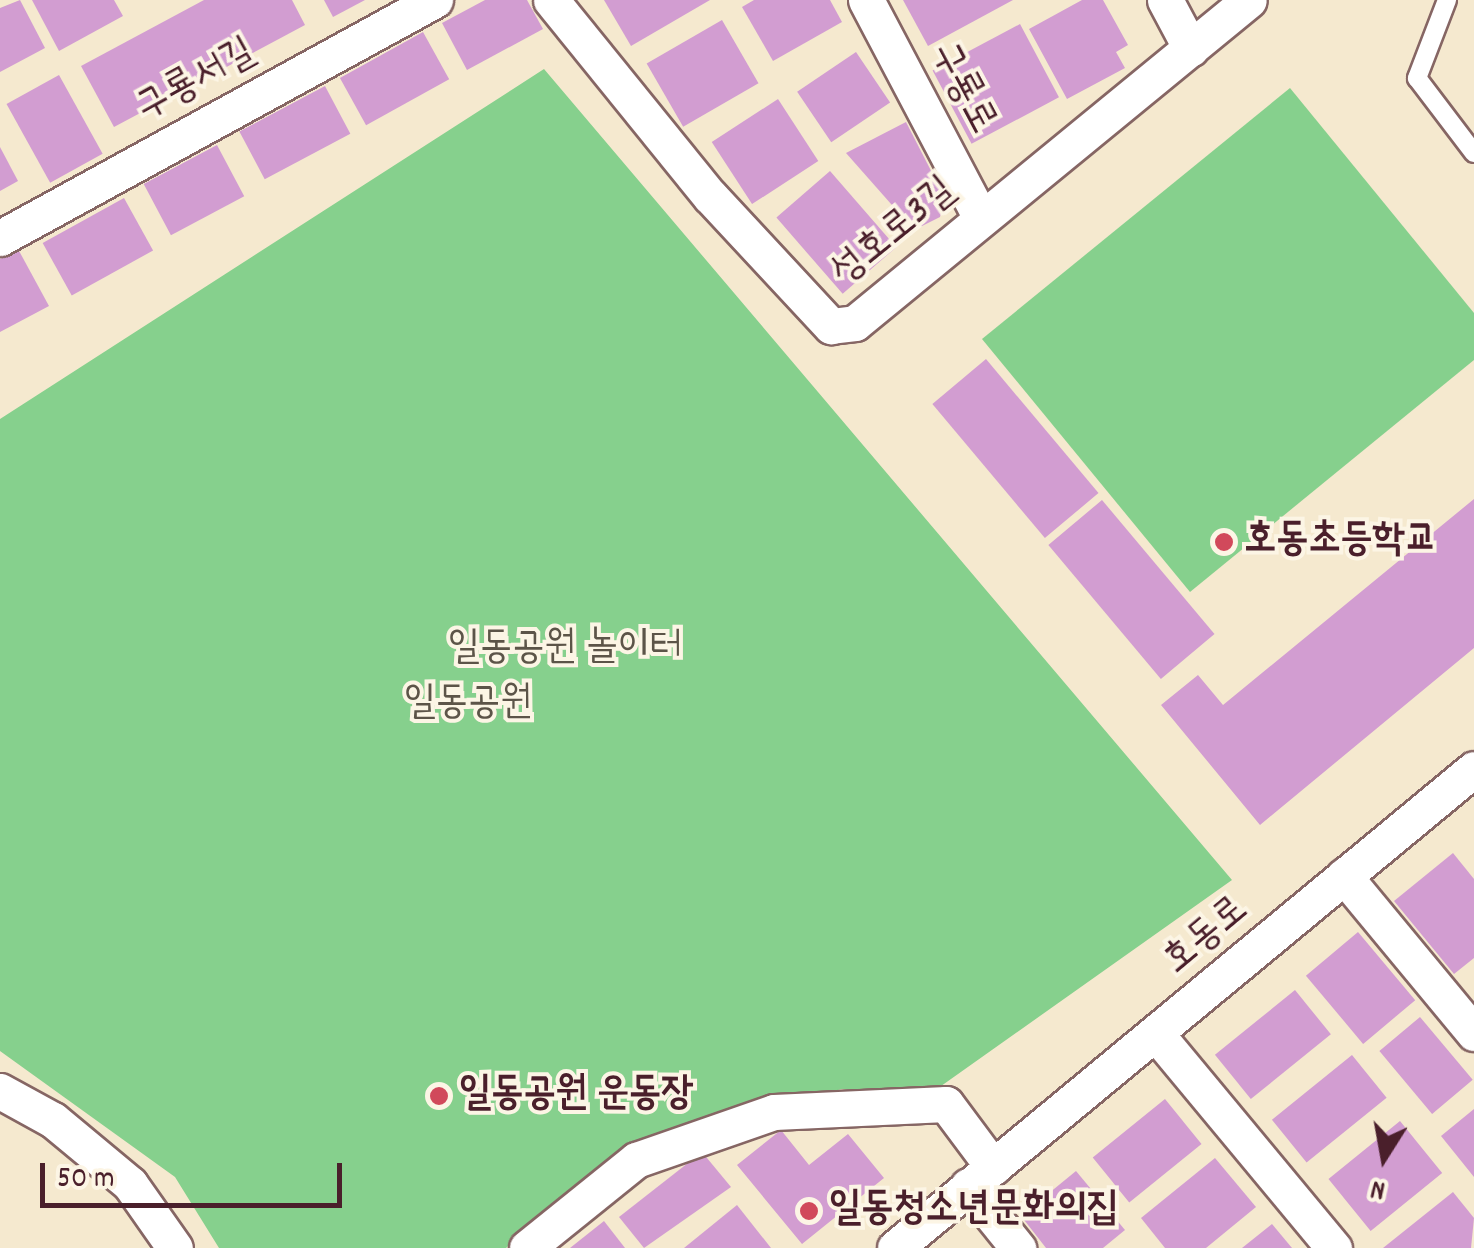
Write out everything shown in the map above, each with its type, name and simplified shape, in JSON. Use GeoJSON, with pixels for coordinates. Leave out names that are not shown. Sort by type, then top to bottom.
{"type":"FeatureCollection","features":[{"type":"Feature","properties":{"kind":"street","name":"구룡서길"},"geometry":{"type":"LineString","coordinates":[[0,238],[435,0]]}},
{"type":"Feature","properties":{"kind":"street","name":"성호로3길"},"geometry":{"type":"LineString","coordinates":[[550,0],[710,196],[831,326],[855,323],[1250,0]]}},
{"type":"Feature","properties":{"kind":"street","name":"구룡로"},"geometry":{"type":"LineString","coordinates":[[866,0],[982,218]]}},
{"type":"Feature","properties":{"kind":"street"},"geometry":{"type":"LineString","coordinates":[[1165,0],[1191,49]]}},
{"type":"Feature","properties":{"kind":"street","name":"호동로"},"geometry":{"type":"LineString","coordinates":[[895,1248],[1474,769]]}},
{"type":"Feature","properties":{"kind":"street"},"geometry":{"type":"LineString","coordinates":[[1344,876],[1474,1032]]}},
{"type":"Feature","properties":{"kind":"street"},"geometry":{"type":"LineString","coordinates":[[1157,1035],[1334,1248]]}},
{"type":"Feature","properties":{"kind":"street"},"geometry":{"type":"LineString","coordinates":[[0,1091],[53,1120],[130,1184],[175,1248]]}},
{"type":"Feature","properties":{"kind":"street"},"geometry":{"type":"LineString","coordinates":[[527,1248],[636,1160],[774,1112],[946,1104],[1018,1248]]}},
{"type":"Feature","properties":{"kind":"lane"},"geometry":{"type":"LineString","coordinates":[[1447,0],[1418,78],[1474,154]]}},
{"type":"Feature","properties":{"kind":"green space","name":"일동공원"},"geometry":{"type":"Polygon","coordinates":[[[544,69],[1232,880],[927,1096],[842,1089],[624,1147],[506,1248],[219,1248],[175,1177],[0,1051],[0,419],[544,69]]]}},
{"type":"Feature","properties":{"kind":"green space"},"geometry":{"type":"Polygon","coordinates":[[[1290,88],[1474,313],[1474,360],[1190,592],[982,339],[1290,88]]]}},
{"type":"Feature","properties":{"kind":"building"},"geometry":{"type":"Polygon","coordinates":[[[20,0],[45,48],[0,72],[0,8],[20,0]]]}},
{"type":"Feature","properties":{"kind":"building"},"geometry":{"type":"Polygon","coordinates":[[[32,0],[114,0],[123,16],[59,51],[32,0]]]}},
{"type":"Feature","properties":{"kind":"building"},"geometry":{"type":"Polygon","coordinates":[[[204,0],[292,0],[305,25],[114,127],[81,66],[204,0]]]}},
{"type":"Feature","properties":{"kind":"building"},"geometry":{"type":"Polygon","coordinates":[[[324,0],[365,0],[333,17],[324,0]]]}},
{"type":"Feature","properties":{"kind":"building"},"geometry":{"type":"Polygon","coordinates":[[[485,0],[527,0],[543,29],[467,70],[442,23],[485,0]]]}},
{"type":"Feature","properties":{"kind":"building"},"geometry":{"type":"Polygon","coordinates":[[[604,0],[710,0],[631,46],[604,0]]]}},
{"type":"Feature","properties":{"kind":"building"},"geometry":{"type":"Polygon","coordinates":[[[754,0],[830,0],[842,22],[773,61],[742,7],[754,0]]]}},
{"type":"Feature","properties":{"kind":"building"},"geometry":{"type":"Polygon","coordinates":[[[903,0],[1013,0],[928,46],[903,0]]]}},
{"type":"Feature","properties":{"kind":"building"},"geometry":{"type":"Polygon","coordinates":[[[1082,0],[1103,0],[1128,45],[1116,52],[1125,68],[1067,99],[1029,29],[1082,0]]]}},
{"type":"Feature","properties":{"kind":"building"},"geometry":{"type":"Polygon","coordinates":[[[722,20],[758,83],[683,127],[647,64],[722,20]]]}},
{"type":"Feature","properties":{"kind":"building"},"geometry":{"type":"Polygon","coordinates":[[[1020,24],[1059,97],[972,144],[933,70],[1020,24]]]}},
{"type":"Feature","properties":{"kind":"building"},"geometry":{"type":"Polygon","coordinates":[[[423,32],[449,79],[366,125],[340,78],[423,32]]]}},
{"type":"Feature","properties":{"kind":"building"},"geometry":{"type":"Polygon","coordinates":[[[856,52],[890,103],[831,142],[797,92],[856,52]]]}},
{"type":"Feature","properties":{"kind":"building"},"geometry":{"type":"Polygon","coordinates":[[[59,75],[103,154],[50,183],[7,104],[59,75]]]}},
{"type":"Feature","properties":{"kind":"building"},"geometry":{"type":"Polygon","coordinates":[[[325,86],[350,134],[265,179],[239,132],[325,86]]]}},
{"type":"Feature","properties":{"kind":"building"},"geometry":{"type":"Polygon","coordinates":[[[778,99],[818,161],[752,204],[712,142],[778,99]]]}},
{"type":"Feature","properties":{"kind":"building"},"geometry":{"type":"Polygon","coordinates":[[[906,122],[945,198],[940,217],[914,230],[846,153],[906,122]]]}},
{"type":"Feature","properties":{"kind":"building"},"geometry":{"type":"Polygon","coordinates":[[[217,145],[244,196],[171,235],[144,184],[217,145]]]}},
{"type":"Feature","properties":{"kind":"building"},"geometry":{"type":"Polygon","coordinates":[[[0,147],[18,181],[0,191],[0,147]]]}},
{"type":"Feature","properties":{"kind":"building"},"geometry":{"type":"Polygon","coordinates":[[[830,171],[896,247],[843,294],[776,218],[830,171]]]}},
{"type":"Feature","properties":{"kind":"building"},"geometry":{"type":"Polygon","coordinates":[[[124,198],[153,250],[72,296],[43,243],[124,198]]]}},
{"type":"Feature","properties":{"kind":"building"},"geometry":{"type":"Polygon","coordinates":[[[18,249],[49,306],[0,332],[0,259],[18,249]]]}},
{"type":"Feature","properties":{"kind":"building"},"geometry":{"type":"Polygon","coordinates":[[[986,359],[1098,493],[1045,538],[932,404],[986,359]]]}},
{"type":"Feature","properties":{"kind":"building"},"geometry":{"type":"Polygon","coordinates":[[[1474,499],[1474,648],[1260,825],[1161,705],[1198,675],[1223,705],[1474,499]]]}},
{"type":"Feature","properties":{"kind":"building"},"geometry":{"type":"Polygon","coordinates":[[[1102,500],[1214,634],[1161,679],[1048,545],[1102,500]]]}},
{"type":"Feature","properties":{"kind":"building"},"geometry":{"type":"Polygon","coordinates":[[[1453,853],[1474,879],[1474,958],[1454,974],[1394,901],[1453,853]]]}},
{"type":"Feature","properties":{"kind":"building"},"geometry":{"type":"Polygon","coordinates":[[[1358,932],[1415,1000],[1363,1044],[1306,976],[1358,932]]]}},
{"type":"Feature","properties":{"kind":"building"},"geometry":{"type":"Polygon","coordinates":[[[1295,990],[1331,1034],[1251,1099],[1215,1055],[1295,990]]]}},
{"type":"Feature","properties":{"kind":"building"},"geometry":{"type":"Polygon","coordinates":[[[1420,1017],[1473,1080],[1432,1114],[1379,1051],[1420,1017]]]}},
{"type":"Feature","properties":{"kind":"building"},"geometry":{"type":"Polygon","coordinates":[[[1352,1055],[1387,1098],[1307,1163],[1272,1120],[1352,1055]]]}},
{"type":"Feature","properties":{"kind":"building"},"geometry":{"type":"Polygon","coordinates":[[[1165,1099],[1202,1144],[1129,1203],[1093,1158],[1165,1099]]]}},
{"type":"Feature","properties":{"kind":"building"},"geometry":{"type":"Polygon","coordinates":[[[1474,1109],[1474,1177],[1441,1136],[1474,1109]]]}},
{"type":"Feature","properties":{"kind":"building"},"geometry":{"type":"Polygon","coordinates":[[[1400,1121],[1442,1173],[1371,1231],[1329,1179],[1400,1121]]]}},
{"type":"Feature","properties":{"kind":"building","name":"일동청소년문화의집"},"geometry":{"type":"Polygon","coordinates":[[[781,1130],[809,1165],[848,1134],[884,1178],[802,1244],[737,1165],[781,1130]]]}},
{"type":"Feature","properties":{"kind":"building"},"geometry":{"type":"Polygon","coordinates":[[[702,1152],[731,1187],[644,1248],[619,1217],[702,1152]]]}},
{"type":"Feature","properties":{"kind":"building"},"geometry":{"type":"Polygon","coordinates":[[[1215,1158],[1256,1207],[1206,1248],[1165,1248],[1141,1218],[1215,1158]]]}},
{"type":"Feature","properties":{"kind":"building"},"geometry":{"type":"Polygon","coordinates":[[[1076,1171],[1125,1230],[1103,1248],[1046,1248],[1021,1216],[1076,1171]]]}},
{"type":"Feature","properties":{"kind":"building"},"geometry":{"type":"Polygon","coordinates":[[[1453,1192],[1474,1218],[1471,1248],[1383,1248],[1453,1192]]]}},
{"type":"Feature","properties":{"kind":"building"},"geometry":{"type":"Polygon","coordinates":[[[737,1205],[771,1248],[684,1248],[737,1205]]]}},
{"type":"Feature","properties":{"kind":"building"},"geometry":{"type":"Polygon","coordinates":[[[604,1221],[625,1248],[570,1248],[604,1221]]]}},
{"type":"Feature","properties":{"kind":"building"},"geometry":{"type":"Polygon","coordinates":[[[1272,1224],[1292,1248],[1242,1248],[1272,1224]]]}},
{"type":"Feature","properties":{"kind":"place","name":"호동초등학교"},"geometry":{"type":"Point","coordinates":[1224,542]}},
{"type":"Feature","properties":{"kind":"place","name":"일동공원 운동장"},"geometry":{"type":"Point","coordinates":[439,1096]}},
{"type":"Feature","properties":{"kind":"place","name":"일동청소년문화의집"},"geometry":{"type":"Point","coordinates":[809,1211]}},
{"type":"Feature","properties":{"kind":"park label","name":"일동공원 놀이터"},"geometry":{"type":"Point","coordinates":[565,650]}}]}
